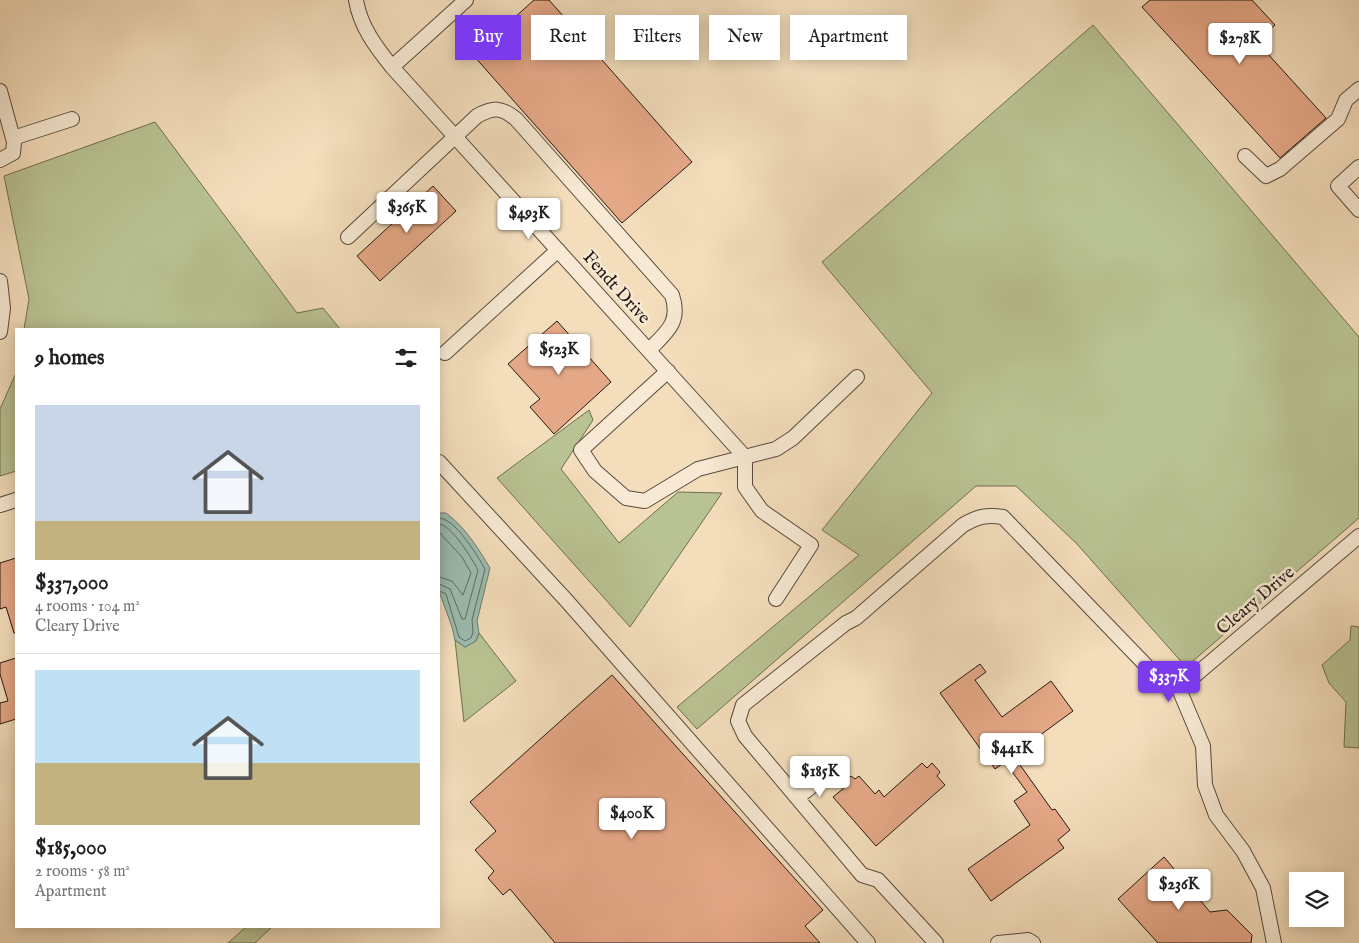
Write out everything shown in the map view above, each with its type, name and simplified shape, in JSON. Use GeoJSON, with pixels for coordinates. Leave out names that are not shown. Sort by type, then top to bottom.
{"type":"FeatureCollection","features":[{"type":"Feature","properties":{"kind":"street","name":"Fendt Drive"},"geometry":{"type":"LineString","coordinates":[[356,0],[365,26],[375,45],[392,67],[745,457]]}},
{"type":"Feature","properties":{"kind":"street"},"geometry":{"type":"LineString","coordinates":[[392,67],[466,0]]}},
{"type":"Feature","properties":{"kind":"street"},"geometry":{"type":"LineString","coordinates":[[1244,156],[1266,176],[1280,169],[1338,119],[1346,100],[1359,89]]}},
{"type":"Feature","properties":{"kind":"street"},"geometry":{"type":"LineString","coordinates":[[0,90],[13,138],[14,153],[0,160]]}},
{"type":"Feature","properties":{"kind":"street"},"geometry":{"type":"LineString","coordinates":[[348,237],[477,116],[492,109],[504,109],[516,119],[672,295],[676,307],[674,320],[648,350]]}},
{"type":"Feature","properties":{"kind":"street"},"geometry":{"type":"LineString","coordinates":[[13,138],[72,119]]}},
{"type":"Feature","properties":{"kind":"street"},"geometry":{"type":"LineString","coordinates":[[1359,167],[1338,186],[1359,210]]}},
{"type":"Feature","properties":{"kind":"street"},"geometry":{"type":"LineString","coordinates":[[445,354],[558,250]]}},
{"type":"Feature","properties":{"kind":"street"},"geometry":{"type":"LineString","coordinates":[[0,281],[3,308],[0,332]]}},
{"type":"Feature","properties":{"kind":"street"},"geometry":{"type":"LineString","coordinates":[[668,371],[581,450],[595,471],[626,498],[645,501],[698,469],[776,449],[793,438],[857,377]]}},
{"type":"Feature","properties":{"kind":"street"},"geometry":{"type":"LineString","coordinates":[[745,457],[745,486],[762,511],[811,545],[776,599]]}},
{"type":"Feature","properties":{"kind":"street"},"geometry":{"type":"LineString","coordinates":[[440,463],[566,600],[868,943]]}},
{"type":"Feature","properties":{"kind":"street"},"geometry":{"type":"LineString","coordinates":[[0,505],[15,500]]}},
{"type":"Feature","properties":{"kind":"street"},"geometry":{"type":"LineString","coordinates":[[936,943],[878,880],[862,875],[745,736],[738,721],[743,704],[846,623],[856,618],[962,525],[977,517],[990,514],[1003,517],[1164,684],[1179,690],[1203,746],[1205,785],[1216,815],[1243,851],[1263,888],[1274,943]]}},
{"type":"Feature","properties":{"kind":"street","name":"Cleary Drive"},"geometry":{"type":"LineString","coordinates":[[1179,690],[1359,536]]}},
{"type":"Feature","properties":{"kind":"street"},"geometry":{"type":"LineString","coordinates":[[796,798],[826,775]]}},
{"type":"Feature","properties":{"kind":"street"},"geometry":{"type":"LineString","coordinates":[[998,943],[1028,940],[1033,943]]}},
{"type":"Feature","properties":{"kind":"green space"},"geometry":{"type":"Polygon","coordinates":[[[1093,25],[1359,337],[1359,518],[1186,667],[1077,544],[1016,486],[976,486],[697,729],[677,707],[859,555],[822,530],[932,393],[822,262],[1093,25]]]}},
{"type":"Feature","properties":{"kind":"green space"},"geometry":{"type":"Polygon","coordinates":[[[155,122],[297,313],[323,308],[339,328],[24,328],[29,299],[4,176],[155,122]]]}},
{"type":"Feature","properties":{"kind":"green space"},"geometry":{"type":"Polygon","coordinates":[[[15,375],[15,471],[0,476],[0,409],[15,375]]]}},
{"type":"Feature","properties":{"kind":"green space"},"geometry":{"type":"Polygon","coordinates":[[[589,410],[593,420],[561,469],[619,543],[678,492],[722,493],[630,627],[497,478],[589,410]]]}},
{"type":"Feature","properties":{"kind":"green space"},"geometry":{"type":"Polygon","coordinates":[[[1351,626],[1359,627],[1359,748],[1344,747],[1346,702],[1329,683],[1322,665],[1350,640],[1351,626]]]}},
{"type":"Feature","properties":{"kind":"green space"},"geometry":{"type":"Polygon","coordinates":[[[479,633],[516,681],[464,722],[455,640],[465,647],[476,641],[479,633]]]}},
{"type":"Feature","properties":{"kind":"green space"},"geometry":{"type":"Polygon","coordinates":[[[245,928],[271,928],[255,943],[228,943],[245,928]]]}},
{"type":"Feature","properties":{"kind":"water"},"geometry":{"type":"Polygon","coordinates":[[[440,513],[446,513],[465,531],[490,568],[477,621],[479,633],[476,641],[465,647],[455,640],[440,594],[440,513]]]}},
{"type":"Feature","properties":{"kind":"building"},"geometry":{"type":"Polygon","coordinates":[[[534,0],[549,0],[562,15],[531,15],[531,60],[602,60],[692,162],[622,223],[477,60],[521,60],[521,15],[517,15],[534,0]]]}},
{"type":"Feature","properties":{"kind":"building"},"geometry":{"type":"Polygon","coordinates":[[[1150,0],[1252,0],[1275,25],[1257,42],[1326,118],[1280,158],[1142,7],[1150,0]]]}},
{"type":"Feature","properties":{"kind":"building"},"geometry":{"type":"Polygon","coordinates":[[[433,186],[456,211],[380,281],[357,256],[433,186]]]}},
{"type":"Feature","properties":{"kind":"building"},"geometry":{"type":"Polygon","coordinates":[[[557,321],[611,382],[554,434],[530,407],[540,399],[508,364],[557,321]]]}},
{"type":"Feature","properties":{"kind":"building"},"geometry":{"type":"Polygon","coordinates":[[[15,558],[15,633],[6,607],[0,609],[0,563],[15,558]]]}},
{"type":"Feature","properties":{"kind":"building"},"geometry":{"type":"Polygon","coordinates":[[[15,658],[15,719],[0,724],[0,703],[8,701],[0,674],[0,663],[15,658]]]}},
{"type":"Feature","properties":{"kind":"building"},"geometry":{"type":"Polygon","coordinates":[[[980,664],[986,672],[975,680],[1002,717],[1051,681],[1073,711],[1013,755],[1052,810],[1055,809],[1070,830],[1058,840],[1064,848],[991,901],[968,869],[1030,825],[1014,801],[1027,792],[1005,762],[995,769],[940,693],[980,664]]]}},
{"type":"Feature","properties":{"kind":"building"},"geometry":{"type":"Polygon","coordinates":[[[612,675],[823,910],[805,926],[820,943],[555,943],[510,889],[503,895],[488,878],[494,871],[475,850],[496,831],[470,802],[612,675]]]}},
{"type":"Feature","properties":{"kind":"building"},"geometry":{"type":"Polygon","coordinates":[[[922,763],[927,768],[932,763],[940,772],[937,776],[945,785],[876,846],[833,797],[844,788],[841,785],[851,776],[855,779],[859,776],[875,794],[879,790],[884,797],[922,763]]]}},
{"type":"Feature","properties":{"kind":"building"},"geometry":{"type":"Polygon","coordinates":[[[1164,857],[1210,912],[1227,910],[1252,935],[1251,943],[1158,943],[1118,899],[1164,857]]]}}]}
